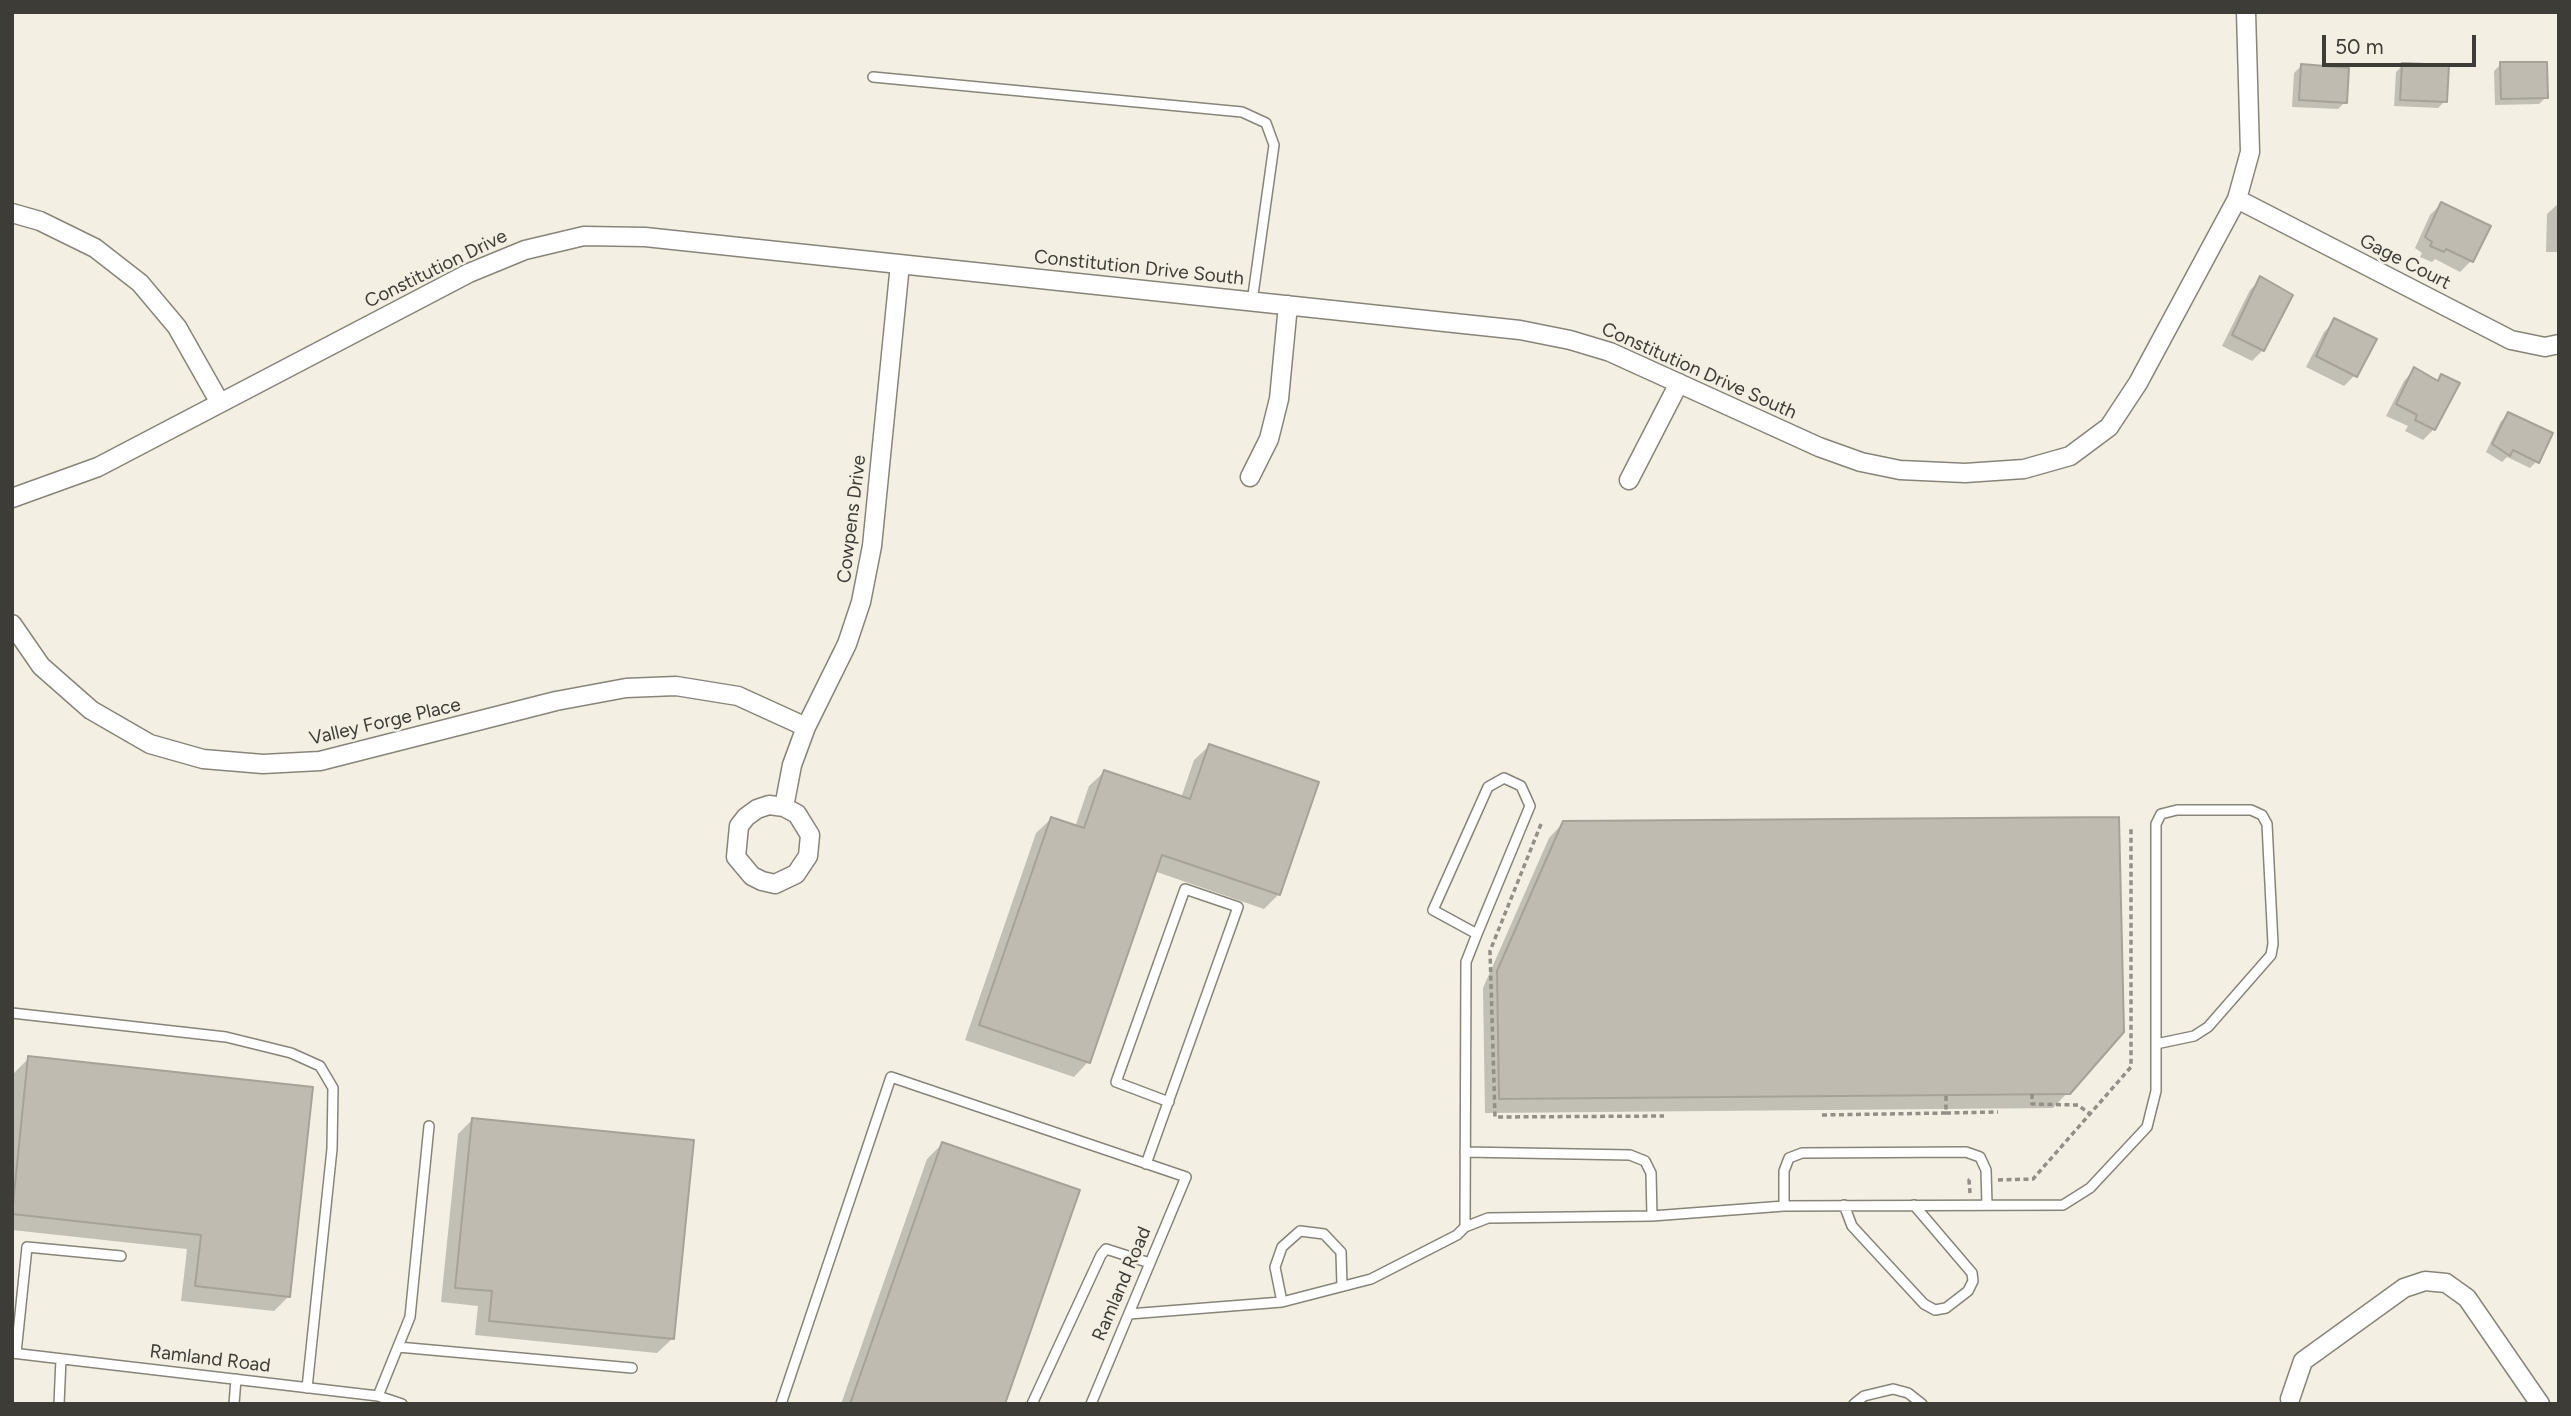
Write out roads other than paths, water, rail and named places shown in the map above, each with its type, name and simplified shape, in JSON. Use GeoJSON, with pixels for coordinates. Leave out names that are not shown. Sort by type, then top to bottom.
{"type":"FeatureCollection","features":[{"type":"Feature","properties":{"kind":"street","name":"Constitution Drive South"},"geometry":{"type":"LineString","coordinates":[[998,274],[1520,330],[1570,340],[1610,352],[1819,447],[1861,462],[1900,470],[1965,473],[2024,469],[2070,456],[2109,427],[2137,383],[2237,199],[2250,152],[2246,12]]}},
{"type":"Feature","properties":{"kind":"street","name":"Gage Court"},"geometry":{"type":"LineString","coordinates":[[2237,199],[2511,340],[2545,347],[2559,344]]}},
{"type":"Feature","properties":{"kind":"street"},"geometry":{"type":"LineString","coordinates":[[12,213],[40,221],[95,248],[140,284],[177,327],[220,403]]}},
{"type":"Feature","properties":{"kind":"street","name":"Constitution Drive"},"geometry":{"type":"LineString","coordinates":[[12,498],[98,467],[469,272],[525,250],[584,236],[645,237],[998,274]]}},
{"type":"Feature","properties":{"kind":"street","name":"Cowpens Drive"},"geometry":{"type":"LineString","coordinates":[[784,807],[792,765],[806,727],[847,644],[861,602],[872,546],[900,264]]}},
{"type":"Feature","properties":{"kind":"street"},"geometry":{"type":"LineString","coordinates":[[1251,477],[1269,439],[1279,398],[1288,306]]}},
{"type":"Feature","properties":{"kind":"street"},"geometry":{"type":"LineString","coordinates":[[1629,480],[1678,383]]}},
{"type":"Feature","properties":{"kind":"street","name":"Valley Forge Place"},"geometry":{"type":"LineString","coordinates":[[12,624],[41,666],[91,710],[150,744],[203,759],[263,764],[320,761],[556,701],[626,688],[677,686],[738,695],[806,727]]}},
{"type":"Feature","properties":{"kind":"street"},"geometry":{"type":"LineString","coordinates":[[769,805],[784,807],[797,814],[810,835],[808,856],[796,874],[775,884],[752,877],[736,857],[739,826],[757,809],[769,805]]}},
{"type":"Feature","properties":{"kind":"street"},"geometry":{"type":"LineString","coordinates":[[2290,1399],[2303,1361],[2404,1288],[2425,1281],[2446,1283],[2466,1298],[2540,1404]]}},
{"type":"Feature","properties":{"kind":"lane"},"geometry":{"type":"LineString","coordinates":[[873,77],[1242,112],[1266,123],[1274,145],[1252,302]]}},
{"type":"Feature","properties":{"kind":"lane"},"geometry":{"type":"LineString","coordinates":[[1465,1227],[1466,962],[1530,806],[1521,786],[1504,778],[1488,786],[1433,911],[1477,934]]}},
{"type":"Feature","properties":{"kind":"lane"},"geometry":{"type":"LineString","coordinates":[[1129,1314],[1282,1302],[1320,1294],[1371,1279],[1457,1235],[1465,1227],[1488,1218],[1652,1216],[1784,1206],[2063,1205],[2090,1188],[2147,1127],[2156,1091],[2156,1044],[2156,824],[2161,814],[2177,810],[2251,810],[2262,815],[2267,824],[2273,944],[2271,955],[2208,1027],[2194,1036],[2156,1044]]}},
{"type":"Feature","properties":{"kind":"lane"},"geometry":{"type":"LineString","coordinates":[[781,1404],[891,1077],[1146,1164],[1169,1102],[1238,907],[1185,889],[1116,1082],[1169,1102]]}},
{"type":"Feature","properties":{"kind":"lane"},"geometry":{"type":"LineString","coordinates":[[12,1013],[226,1037],[291,1053],[320,1066],[333,1088],[332,1149],[307,1388]]}},
{"type":"Feature","properties":{"kind":"lane"},"geometry":{"type":"LineString","coordinates":[[379,1396],[410,1317],[429,1126]]}},
{"type":"Feature","properties":{"kind":"lane"},"geometry":{"type":"LineString","coordinates":[[1465,1152],[1630,1155],[1644,1161],[1651,1173],[1652,1216]]}},
{"type":"Feature","properties":{"kind":"lane"},"geometry":{"type":"LineString","coordinates":[[1784,1206],[1784,1171],[1789,1158],[1802,1153],[1966,1153],[1980,1157],[1986,1170],[1987,1205]]}},
{"type":"Feature","properties":{"kind":"lane","name":"Ramland Road"},"geometry":{"type":"LineString","coordinates":[[1091,1404],[1186,1178],[1146,1164]]}},
{"type":"Feature","properties":{"kind":"lane"},"geometry":{"type":"LineString","coordinates":[[1844,1205],[1852,1226],[1924,1304],[1935,1310],[1946,1308],[1968,1291],[1973,1281],[1972,1273],[1914,1205]]}},
{"type":"Feature","properties":{"kind":"lane"},"geometry":{"type":"LineString","coordinates":[[1282,1302],[1276,1267],[1282,1247],[1300,1231],[1324,1234],[1341,1252],[1342,1286]]}},
{"type":"Feature","properties":{"kind":"lane"},"geometry":{"type":"LineString","coordinates":[[14,1353],[27,1247],[121,1256]]}},
{"type":"Feature","properties":{"kind":"lane"},"geometry":{"type":"LineString","coordinates":[[1032,1404],[1106,1249],[1150,1264]]}},
{"type":"Feature","properties":{"kind":"lane"},"geometry":{"type":"LineString","coordinates":[[398,1347],[632,1368]]}},
{"type":"Feature","properties":{"kind":"lane","name":"Ramland Road"},"geometry":{"type":"LineString","coordinates":[[14,1353],[379,1396],[402,1404]]}},
{"type":"Feature","properties":{"kind":"lane"},"geometry":{"type":"LineString","coordinates":[[59,1404],[61,1359]]}},
{"type":"Feature","properties":{"kind":"lane"},"geometry":{"type":"LineString","coordinates":[[234,1404],[236,1379]]}},
{"type":"Feature","properties":{"kind":"lane"},"geometry":{"type":"LineString","coordinates":[[1854,1404],[1864,1396],[1893,1389],[1908,1393],[1922,1404]]}}]}
